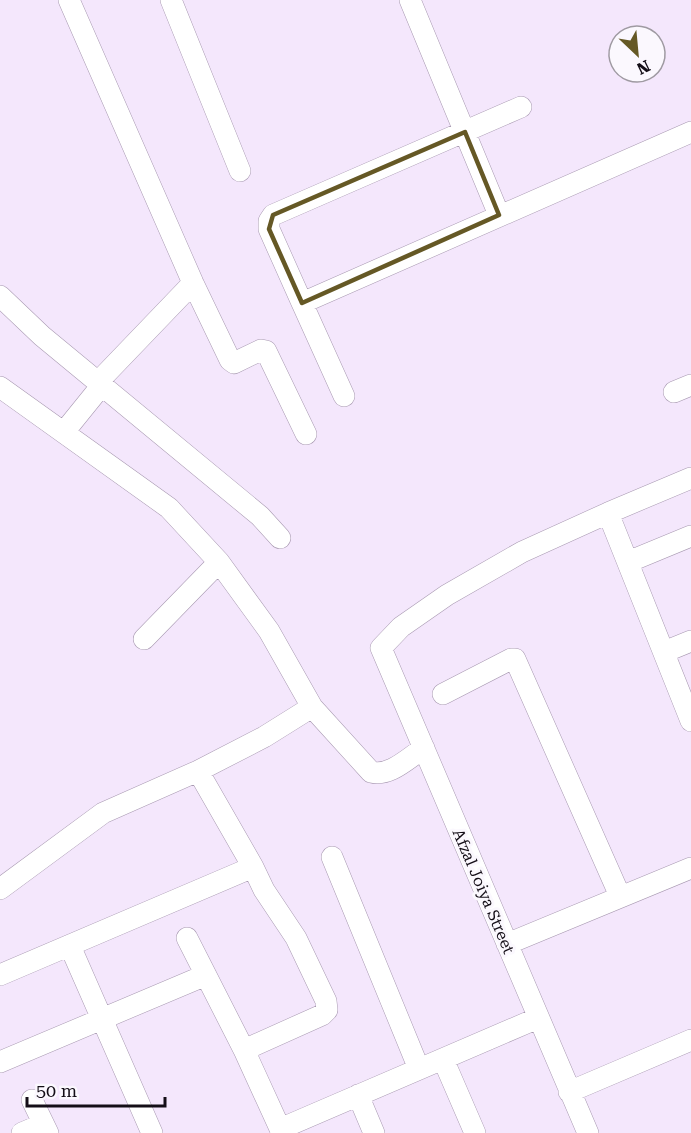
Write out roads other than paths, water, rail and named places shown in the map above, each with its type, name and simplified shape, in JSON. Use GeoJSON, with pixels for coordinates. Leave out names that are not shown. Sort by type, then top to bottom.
{"type":"FeatureCollection","features":[{"type":"Feature","properties":{"kind":"street"},"geometry":{"type":"LineString","coordinates":[[69,0],[193,283],[232,362],[261,350],[266,351],[306,434]]}},
{"type":"Feature","properties":{"kind":"street"},"geometry":{"type":"LineString","coordinates":[[171,0],[240,171]]}},
{"type":"Feature","properties":{"kind":"street"},"geometry":{"type":"LineString","coordinates":[[410,0],[500,215]]}},
{"type":"Feature","properties":{"kind":"street"},"geometry":{"type":"LineString","coordinates":[[344,396],[269,229],[269,221],[273,215],[521,107]]}},
{"type":"Feature","properties":{"kind":"street"},"geometry":{"type":"LineString","coordinates":[[302,303],[691,132]]}},
{"type":"Feature","properties":{"kind":"street"},"geometry":{"type":"LineString","coordinates":[[64,432],[100,384],[193,283]]}},
{"type":"Feature","properties":{"kind":"street"},"geometry":{"type":"LineString","coordinates":[[0,296],[42,336],[260,516],[280,538]]}},
{"type":"Feature","properties":{"kind":"street"},"geometry":{"type":"LineString","coordinates":[[0,387],[169,508],[219,562],[269,630],[312,707],[371,772],[386,773],[424,748]]}},
{"type":"Feature","properties":{"kind":"street"},"geometry":{"type":"LineString","coordinates":[[690,717],[608,513],[691,478]]}},
{"type":"Feature","properties":{"kind":"street","name":"Afzal Joiya Street"},"geometry":{"type":"LineString","coordinates":[[588,1133],[381,648],[400,627],[447,595],[522,552],[608,513]]}},
{"type":"Feature","properties":{"kind":"street"},"geometry":{"type":"LineString","coordinates":[[628,562],[691,536]]}},
{"type":"Feature","properties":{"kind":"street"},"geometry":{"type":"LineString","coordinates":[[144,639],[219,562]]}},
{"type":"Feature","properties":{"kind":"street"},"geometry":{"type":"LineString","coordinates":[[664,652],[691,642]]}},
{"type":"Feature","properties":{"kind":"street"},"geometry":{"type":"LineString","coordinates":[[443,694],[515,659],[621,896]]}},
{"type":"Feature","properties":{"kind":"street"},"geometry":{"type":"LineString","coordinates":[[0,889],[103,813],[198,771],[264,738],[312,707]]}},
{"type":"Feature","properties":{"kind":"street"},"geometry":{"type":"LineString","coordinates":[[198,771],[264,890],[296,938],[326,1001],[327,1010],[322,1016],[244,1050]]}},
{"type":"Feature","properties":{"kind":"street"},"geometry":{"type":"LineString","coordinates":[[332,857],[419,1069]]}},
{"type":"Feature","properties":{"kind":"street"},"geometry":{"type":"LineString","coordinates":[[0,975],[253,867]]}},
{"type":"Feature","properties":{"kind":"street"},"geometry":{"type":"LineString","coordinates":[[507,944],[691,868]]}},
{"type":"Feature","properties":{"kind":"street"},"geometry":{"type":"LineString","coordinates":[[187,938],[244,1050],[281,1131],[358,1095],[538,1018]]}},
{"type":"Feature","properties":{"kind":"street"},"geometry":{"type":"LineString","coordinates":[[70,946],[152,1133]]}},
{"type":"Feature","properties":{"kind":"street"},"geometry":{"type":"LineString","coordinates":[[0,1062],[206,975]]}},
{"type":"Feature","properties":{"kind":"street"},"geometry":{"type":"LineString","coordinates":[[569,1092],[691,1040]]}},
{"type":"Feature","properties":{"kind":"street"},"geometry":{"type":"LineString","coordinates":[[442,1059],[475,1133]]}},
{"type":"Feature","properties":{"kind":"street"},"geometry":{"type":"LineString","coordinates":[[358,1095],[374,1133]]}},
{"type":"Feature","properties":{"kind":"street"},"geometry":{"type":"LineString","coordinates":[[22,1133],[45,1129],[32,1100]]}}]}
